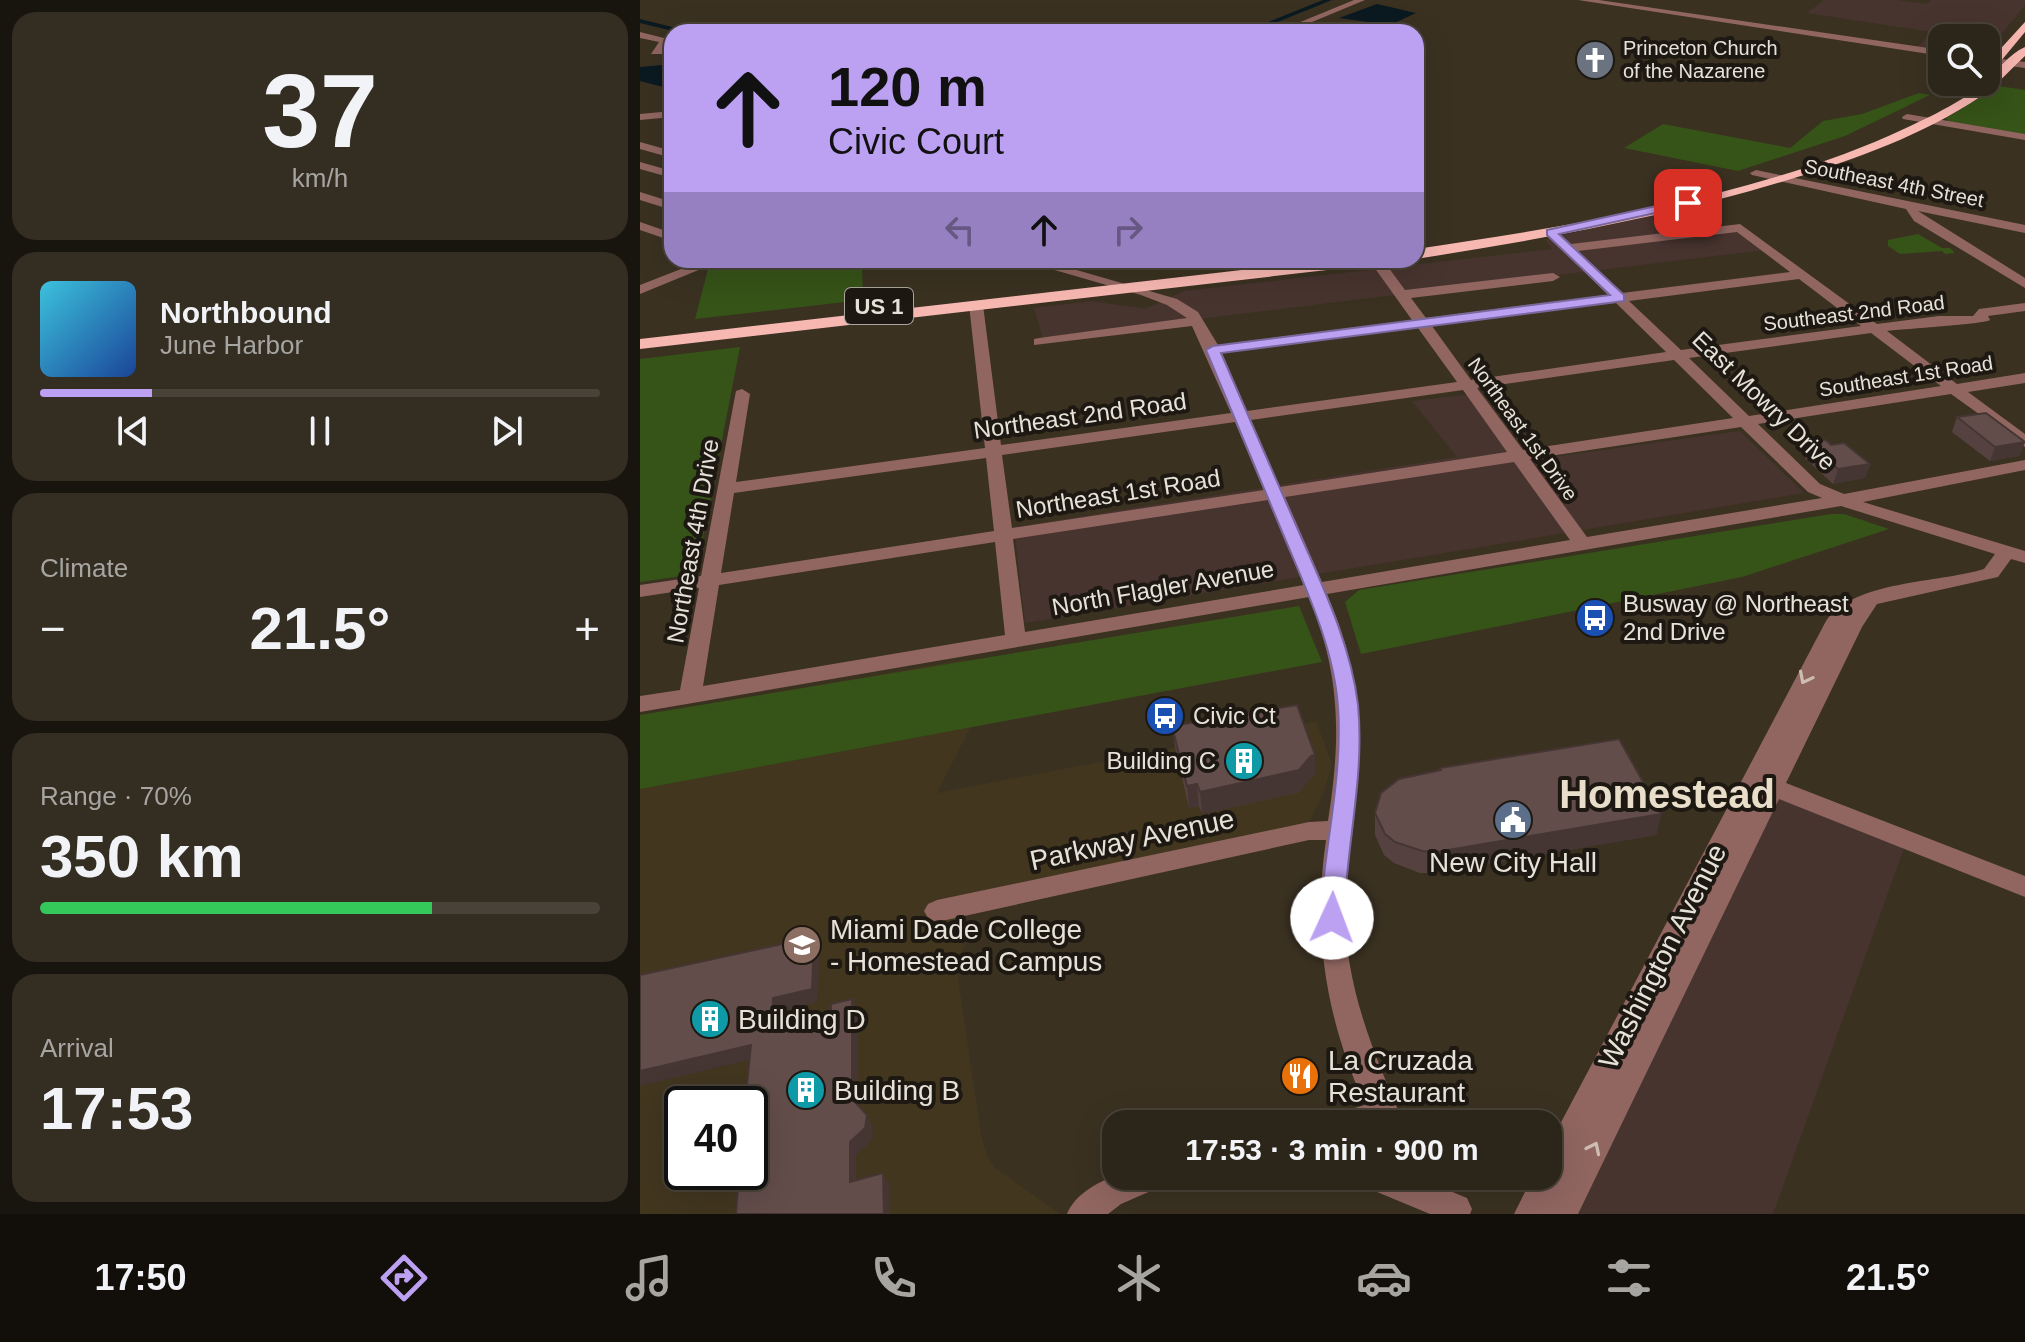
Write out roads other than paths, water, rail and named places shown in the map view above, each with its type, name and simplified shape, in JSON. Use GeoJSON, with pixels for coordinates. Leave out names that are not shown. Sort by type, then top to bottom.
{"type":"FeatureCollection","features":[{"type":"Feature","properties":{"kind":"highway"},"geometry":{"type":"LineString","coordinates":[[2000,51],[2025,25]]}},
{"type":"Feature","properties":{"kind":"highway"},"geometry":{"type":"LineString","coordinates":[[1424,253],[1551,232],[1672,207],[1775,179],[1861,150],[1929,121],[1978,92],[2019,65],[2025,50]]}},
{"type":"Feature","properties":{"kind":"highway"},"geometry":{"type":"LineString","coordinates":[[1424,242],[1531,225],[1756,173],[1839,146],[1907,117],[1944,96]]}},
{"type":"Feature","properties":{"kind":"highway"},"geometry":{"type":"LineString","coordinates":[[1551,232],[1557,225],[1617,212],[1627,205]]}},
{"type":"Feature","properties":{"kind":"highway"},"geometry":{"type":"LineString","coordinates":[[1440,250],[1453,242],[1525,230],[1531,225]]}},
{"type":"Feature","properties":{"kind":"highway","name":"US 1"},"geometry":{"type":"LineString","coordinates":[[640,333],[1212,268]]}},
{"type":"Feature","properties":{"kind":"highway","name":"US 1"},"geometry":{"type":"LineString","coordinates":[[640,344],[1301,268]]}},
{"type":"Feature","properties":{"kind":"street"},"geometry":{"type":"LineString","coordinates":[[1300,24],[1361,0]]}},
{"type":"Feature","properties":{"kind":"street"},"geometry":{"type":"LineString","coordinates":[[1582,0],[1928,51]]}},
{"type":"Feature","properties":{"kind":"street"},"geometry":{"type":"LineString","coordinates":[[1601,0],[1700,3]]}},
{"type":"Feature","properties":{"kind":"street"},"geometry":{"type":"LineString","coordinates":[[1666,2],[1695,16]]}},
{"type":"Feature","properties":{"kind":"street"},"geometry":{"type":"LineString","coordinates":[[642,37],[664,41]]}},
{"type":"Feature","properties":{"kind":"street"},"geometry":{"type":"LineString","coordinates":[[664,45],[654,52],[664,51]]}},
{"type":"Feature","properties":{"kind":"street"},"geometry":{"type":"LineString","coordinates":[[640,117],[664,115]]}},
{"type":"Feature","properties":{"kind":"street"},"geometry":{"type":"LineString","coordinates":[[640,127],[653,117]]}},
{"type":"Feature","properties":{"kind":"street"},"geometry":{"type":"LineString","coordinates":[[1907,117],[2025,137]]}},
{"type":"Feature","properties":{"kind":"street"},"geometry":{"type":"LineString","coordinates":[[640,145],[664,152]]}},
{"type":"Feature","properties":{"kind":"street"},"geometry":{"type":"LineString","coordinates":[[640,165],[664,172]]}},
{"type":"Feature","properties":{"kind":"street","name":"Southeast 4th Street"},"geometry":{"type":"LineString","coordinates":[[1756,173],[2025,229]]}},
{"type":"Feature","properties":{"kind":"street"},"geometry":{"type":"LineString","coordinates":[[640,196],[664,204]]}},
{"type":"Feature","properties":{"kind":"street"},"geometry":{"type":"LineString","coordinates":[[1912,207],[1911,212],[1918,218],[2025,284]]}},
{"type":"Feature","properties":{"kind":"street"},"geometry":{"type":"LineString","coordinates":[[640,226],[664,234]]}},
{"type":"Feature","properties":{"kind":"street"},"geometry":{"type":"LineString","coordinates":[[1568,248],[1740,228],[2025,442]]}},
{"type":"Feature","properties":{"kind":"street","name":"East Mowry Drive"},"geometry":{"type":"LineString","coordinates":[[1551,232],[1814,488],[1838,500],[2016,554]]}},
{"type":"Feature","properties":{"kind":"street"},"geometry":{"type":"LineString","coordinates":[[642,288],[695,268]]}},
{"type":"Feature","properties":{"kind":"street"},"geometry":{"type":"LineString","coordinates":[[1053,268],[1077,268]]}},
{"type":"Feature","properties":{"kind":"street"},"geometry":{"type":"LineString","coordinates":[[1086,268],[1100,281],[1130,287],[1131,293],[1141,299],[1188,321],[1213,350],[1315,589],[1345,681],[1349,765],[1332,909],[1336,960],[1353,1037],[1382,1110]]}},
{"type":"Feature","properties":{"kind":"street","name":"Northeast 1st Drive"},"geometry":{"type":"LineString","coordinates":[[1380,268],[1582,543]]}},
{"type":"Feature","properties":{"kind":"street"},"geometry":{"type":"LineString","coordinates":[[1213,350],[1803,274]]}},
{"type":"Feature","properties":{"kind":"street"},"geometry":{"type":"LineString","coordinates":[[1402,295],[1553,277]]}},
{"type":"Feature","properties":{"kind":"street"},"geometry":{"type":"LineString","coordinates":[[976,305],[1016,640]]}},
{"type":"Feature","properties":{"kind":"street","name":"Southeast 2nd Road"},"geometry":{"type":"LineString","coordinates":[[1679,356],[1939,320],[1983,320],[1980,315],[1984,312],[2025,307]]}},
{"type":"Feature","properties":{"kind":"street"},"geometry":{"type":"LineString","coordinates":[[1039,342],[1188,321]]}},
{"type":"Feature","properties":{"kind":"street","name":"Northeast 2nd Road"},"geometry":{"type":"LineString","coordinates":[[726,489],[1679,356]]}},
{"type":"Feature","properties":{"kind":"street","name":"Southeast 1st Road"},"geometry":{"type":"LineString","coordinates":[[1746,422],[2025,378]]}},
{"type":"Feature","properties":{"kind":"street","name":"Northeast 4th Drive"},"geometry":{"type":"LineString","coordinates":[[690,696],[742,394]]}},
{"type":"Feature","properties":{"kind":"street","name":"Northeast 1st Road"},"geometry":{"type":"LineString","coordinates":[[640,591],[1746,422]]}},
{"type":"Feature","properties":{"kind":"street","name":"North Flagler Avenue"},"geometry":{"type":"LineString","coordinates":[[640,704],[1838,500],[2025,465]]}},
{"type":"Feature","properties":{"kind":"street","name":"Washington Avenue"},"geometry":{"type":"LineString","coordinates":[[1530,1214],[1763,782],[1870,600],[1991,573],[2016,554]]}},
{"type":"Feature","properties":{"kind":"street"},"geometry":{"type":"LineString","coordinates":[[1763,782],[2025,887]]}},
{"type":"Feature","properties":{"kind":"street","name":"Washington Avenue"},"geometry":{"type":"LineString","coordinates":[[1561,1214],[1763,782]]}},
{"type":"Feature","properties":{"kind":"street","name":"Parkway Avenue"},"geometry":{"type":"LineString","coordinates":[[937,911],[1309,831],[1340,830]]}},
{"type":"Feature","properties":{"kind":"street"},"geometry":{"type":"LineString","coordinates":[[1083,1214],[1117,1190]]}},
{"type":"Feature","properties":{"kind":"street"},"geometry":{"type":"LineString","coordinates":[[1408,1190],[1459,1212]]}},
{"type":"Feature","properties":{"kind":"street"},"geometry":{"type":"LineString","coordinates":[[1436,1190],[1459,1212]]}},
{"type":"Feature","properties":{"kind":"waterway"},"geometry":{"type":"LineString","coordinates":[[1268,24],[1329,0]]}},
{"type":"Feature","properties":{"kind":"waterway"},"geometry":{"type":"LineString","coordinates":[[640,21],[664,27]]}},
{"type":"Feature","properties":{"kind":"place","name":"Princeton Church of the Nazarene"},"geometry":{"type":"Point","coordinates":[1595,60]}},
{"type":"Feature","properties":{"kind":"place","name":"Busway @ Northeast 2nd Drive"},"geometry":{"type":"Point","coordinates":[1595,618]}},
{"type":"Feature","properties":{"kind":"place","name":"Civic Ct"},"geometry":{"type":"Point","coordinates":[1165,716]}},
{"type":"Feature","properties":{"kind":"place","name":"Building C"},"geometry":{"type":"Point","coordinates":[1244,761]}},
{"type":"Feature","properties":{"kind":"place","name":"New City Hall"},"geometry":{"type":"Point","coordinates":[1513,820]}},
{"type":"Feature","properties":{"kind":"place","name":"Miami Dade College - Homestead Campus"},"geometry":{"type":"Point","coordinates":[802,945]}},
{"type":"Feature","properties":{"kind":"place","name":"Building D"},"geometry":{"type":"Point","coordinates":[710,1019]}},
{"type":"Feature","properties":{"kind":"place","name":"La Cruzada Restaurant"},"geometry":{"type":"Point","coordinates":[1300,1076]}},
{"type":"Feature","properties":{"kind":"place","name":"Building B"},"geometry":{"type":"Point","coordinates":[806,1090]}},
{"type":"Feature","properties":{"kind":"district","name":"Homestead"},"geometry":{"type":"Point","coordinates":[1667,794]}}]}
